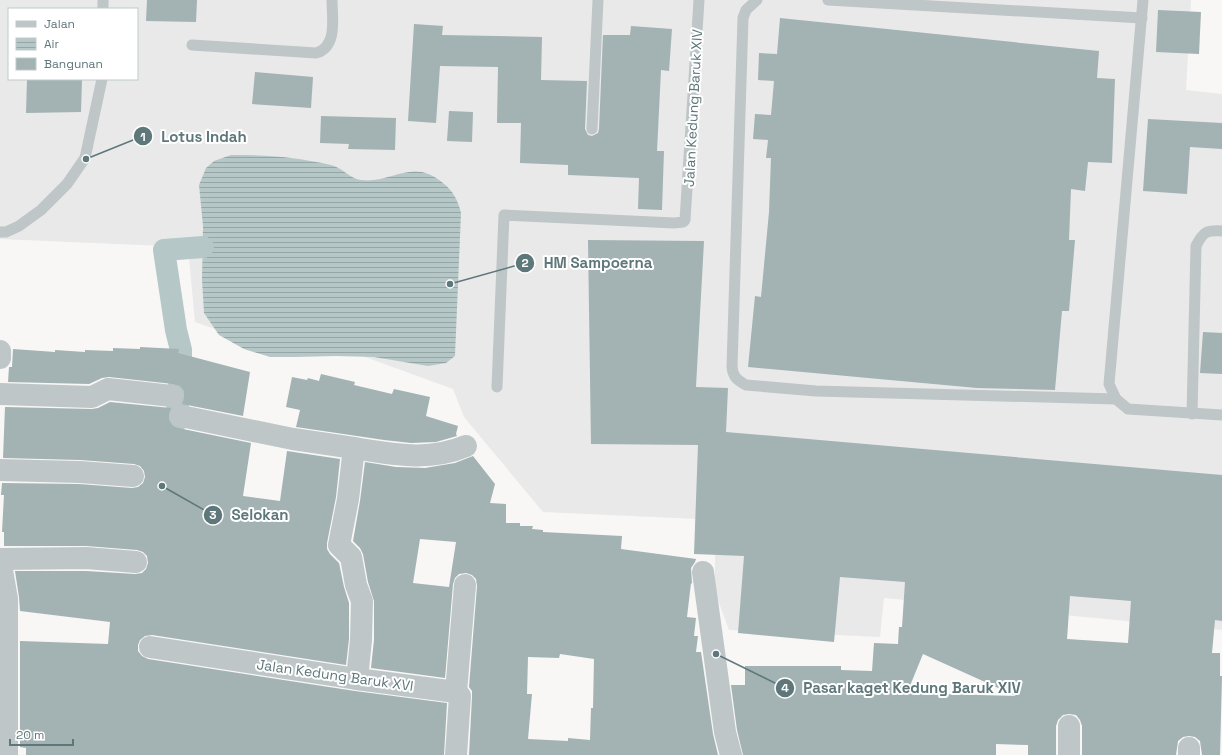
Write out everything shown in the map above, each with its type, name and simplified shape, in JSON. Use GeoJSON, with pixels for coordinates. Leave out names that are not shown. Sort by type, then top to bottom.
{"type":"FeatureCollection","features":[{"type":"Feature","properties":{"kind":"street"},"geometry":{"type":"LineString","coordinates":[[0,351],[0,358]]}},
{"type":"Feature","properties":{"kind":"street"},"geometry":{"type":"LineString","coordinates":[[0,394],[92,397],[108,389],[172,396]]}},
{"type":"Feature","properties":{"kind":"street"},"geometry":{"type":"LineString","coordinates":[[181,416],[293,439],[403,456],[441,454],[452,452],[466,446]]}},
{"type":"Feature","properties":{"kind":"street"},"geometry":{"type":"LineString","coordinates":[[354,448],[348,499],[339,545],[351,557],[356,585],[362,601],[361,640],[357,679]]}},
{"type":"Feature","properties":{"kind":"street"},"geometry":{"type":"LineString","coordinates":[[0,470],[80,472],[133,476]]}},
{"type":"Feature","properties":{"kind":"street"},"geometry":{"type":"LineString","coordinates":[[7,755],[7,599],[0,559],[86,558],[136,562]]}},
{"type":"Feature","properties":{"kind":"street"},"geometry":{"type":"LineString","coordinates":[[703,572],[725,732],[731,755]]}},
{"type":"Feature","properties":{"kind":"street"},"geometry":{"type":"LineString","coordinates":[[456,755],[460,696],[456,692],[465,585]]}},
{"type":"Feature","properties":{"kind":"street","name":"Jalan Kedung Baruk XVI"},"geometry":{"type":"LineString","coordinates":[[150,647],[357,679],[456,692]]}},
{"type":"Feature","properties":{"kind":"street"},"geometry":{"type":"LineString","coordinates":[[1069,755],[1070,726]]}},
{"type":"Feature","properties":{"kind":"lane"},"geometry":{"type":"LineString","coordinates":[[192,45],[316,53],[322,52],[330,41],[332,35],[332,0]]}},
{"type":"Feature","properties":{"kind":"lane"},"geometry":{"type":"LineString","coordinates":[[592,129],[598,0]]}},
{"type":"Feature","properties":{"kind":"lane","name":"Jalan Kedung Baruk XIV"},"geometry":{"type":"LineString","coordinates":[[497,386],[504,215],[674,223],[683,222],[686,217],[699,0]]}},
{"type":"Feature","properties":{"kind":"lane"},"geometry":{"type":"LineString","coordinates":[[757,0],[746,10],[743,18],[732,367],[733,375],[746,385],[816,391],[1116,399]]}},
{"type":"Feature","properties":{"kind":"lane"},"geometry":{"type":"LineString","coordinates":[[828,0],[1142,18]]}},
{"type":"Feature","properties":{"kind":"lane"},"geometry":{"type":"LineString","coordinates":[[1143,0],[1109,384],[1116,399],[1128,409],[1222,415]]}},
{"type":"Feature","properties":{"kind":"lane"},"geometry":{"type":"LineString","coordinates":[[0,232],[6,232],[19,226],[41,210],[67,184],[85,158],[102,80]]}},
{"type":"Feature","properties":{"kind":"lane"},"geometry":{"type":"LineString","coordinates":[[1192,414],[1196,246],[1201,235],[1211,230],[1222,231]]}},
{"type":"Feature","properties":{"kind":"shaded area"},"geometry":{"type":"Polygon","coordinates":[[[0,0],[1191,0],[1186,90],[1222,94],[1222,630],[884,598],[880,637],[729,630],[715,592],[715,527],[698,519],[543,512],[464,417],[453,389],[346,350],[275,350],[195,322],[188,247],[0,239],[0,0]]]}},
{"type":"Feature","properties":{"kind":"water"},"geometry":{"type":"Polygon","coordinates":[[[231,155],[284,157],[332,165],[354,178],[361,180],[372,180],[402,173],[421,172],[432,176],[447,186],[455,196],[461,213],[455,356],[446,363],[428,366],[374,357],[270,357],[244,349],[219,335],[204,313],[202,280],[203,226],[199,185],[206,168],[214,161],[231,155]]]}},
{"type":"Feature","properties":{"kind":"building"},"geometry":{"type":"Polygon","coordinates":[[[147,0],[197,0],[196,22],[146,21],[147,0]]]}},
{"type":"Feature","properties":{"kind":"building"},"geometry":{"type":"Polygon","coordinates":[[[1158,10],[1201,12],[1199,54],[1156,52],[1158,10]]]}},
{"type":"Feature","properties":{"kind":"building"},"geometry":{"type":"Polygon","coordinates":[[[780,18],[1099,51],[1097,78],[1115,79],[1112,163],[1088,162],[1085,191],[1071,189],[1069,240],[1075,240],[1069,311],[1062,311],[1055,390],[977,388],[748,367],[755,296],[761,297],[769,212],[771,158],[766,158],[768,140],[753,139],[755,114],[771,115],[774,81],[758,80],[759,53],[777,54],[780,18]]]}},
{"type":"Feature","properties":{"kind":"building"},"geometry":{"type":"Polygon","coordinates":[[[414,24],[443,26],[442,35],[542,37],[541,80],[587,81],[585,129],[588,135],[592,136],[598,133],[599,129],[603,35],[630,35],[631,26],[672,29],[669,71],[661,70],[657,151],[664,151],[662,210],[638,209],[639,178],[568,175],[568,165],[520,163],[521,123],[497,123],[498,67],[440,66],[436,123],[408,121],[414,24]]]}},
{"type":"Feature","properties":{"kind":"building"},"geometry":{"type":"Polygon","coordinates":[[[255,72],[313,77],[311,108],[252,104],[255,72]]]}},
{"type":"Feature","properties":{"kind":"building"},"geometry":{"type":"Polygon","coordinates":[[[27,80],[82,80],[81,112],[26,113],[27,80]]]}},
{"type":"Feature","properties":{"kind":"building"},"geometry":{"type":"Polygon","coordinates":[[[449,111],[473,112],[472,142],[447,141],[449,111]]]}},
{"type":"Feature","properties":{"kind":"building"},"geometry":{"type":"Polygon","coordinates":[[[321,116],[396,118],[395,150],[348,149],[349,144],[320,143],[321,116]]]}},
{"type":"Feature","properties":{"kind":"building"},"geometry":{"type":"Polygon","coordinates":[[[1148,119],[1222,123],[1222,149],[1190,147],[1187,194],[1143,191],[1148,119]]]}},
{"type":"Feature","properties":{"kind":"building"},"geometry":{"type":"Polygon","coordinates":[[[588,240],[704,241],[696,387],[728,388],[726,432],[1222,475],[1222,621],[1215,620],[1212,653],[1220,653],[1220,676],[1222,676],[1220,755],[1202,755],[1200,741],[1195,737],[1189,736],[1183,737],[1178,741],[1176,755],[1082,755],[1082,726],[1076,715],[1069,714],[1063,715],[1058,720],[1056,726],[1056,755],[1028,755],[1028,745],[996,744],[996,755],[743,755],[737,730],[731,685],[745,685],[745,666],[841,666],[841,670],[872,671],[874,643],[898,644],[899,627],[902,627],[905,582],[840,577],[834,642],[738,633],[744,556],[694,554],[698,445],[591,444],[588,240]],[[1070,596],[1067,639],[1128,643],[1131,601],[1070,596]],[[923,654],[907,693],[1016,696],[923,654]]]}},
{"type":"Feature","properties":{"kind":"building"},"geometry":{"type":"Polygon","coordinates":[[[1203,332],[1222,333],[1222,374],[1200,373],[1203,332]]]}},
{"type":"Feature","properties":{"kind":"building"},"geometry":{"type":"Polygon","coordinates":[[[140,347],[179,349],[178,353],[250,372],[243,416],[182,404],[184,391],[180,386],[173,384],[109,377],[102,378],[89,384],[8,382],[9,367],[12,367],[13,349],[55,352],[55,350],[85,352],[85,350],[113,351],[113,348],[140,349],[140,347]]]}},
{"type":"Feature","properties":{"kind":"building"},"geometry":{"type":"Polygon","coordinates":[[[321,374],[355,382],[354,385],[392,394],[394,389],[430,397],[426,416],[458,426],[457,436],[436,442],[411,443],[296,427],[300,410],[286,407],[292,377],[307,380],[308,378],[319,381],[321,374]]]}},
{"type":"Feature","properties":{"kind":"building"},"geometry":{"type":"Polygon","coordinates":[[[110,402],[171,408],[169,420],[173,426],[251,443],[243,496],[280,501],[287,451],[340,459],[336,497],[327,549],[339,563],[349,603],[349,639],[346,665],[152,635],[145,636],[140,640],[138,651],[142,656],[148,659],[355,691],[447,703],[444,755],[26,755],[26,748],[20,747],[20,641],[108,644],[110,622],[20,611],[15,571],[86,571],[135,574],[142,573],[146,569],[148,563],[147,556],[143,552],[137,550],[86,546],[4,546],[4,532],[2,532],[4,495],[1,495],[2,483],[79,484],[132,488],[138,487],[143,483],[145,477],[144,471],[140,466],[134,464],[80,460],[3,458],[5,407],[92,409],[98,408],[110,402]]]}},
{"type":"Feature","properties":{"kind":"building"},"geometry":{"type":"Polygon","coordinates":[[[473,456],[495,484],[490,503],[506,504],[506,523],[520,523],[520,526],[533,526],[532,529],[543,530],[543,532],[622,536],[621,549],[696,559],[691,568],[692,584],[691,583],[687,617],[696,618],[694,636],[698,636],[696,652],[701,652],[713,734],[718,755],[469,755],[472,691],[469,687],[477,586],[476,579],[472,575],[466,573],[459,574],[455,578],[453,584],[445,678],[371,668],[374,640],[374,601],[368,582],[363,554],[360,548],[353,541],[365,462],[396,467],[425,468],[455,463],[473,456]],[[420,539],[413,583],[449,587],[456,542],[420,539]],[[560,654],[559,658],[528,657],[527,694],[532,694],[528,739],[568,741],[568,738],[590,740],[591,708],[593,708],[594,659],[560,654]]]}},
{"type":"Feature","properties":{"kind":"waterway"},"geometry":{"type":"LineString","coordinates":[[168,456],[178,405],[181,350],[176,330],[164,250],[203,247]]}},
{"type":"Feature","properties":{"kind":"place","name":"Lotus Indah"},"geometry":{"type":"Point","coordinates":[86,159]}},
{"type":"Feature","properties":{"kind":"place","name":"HM Sampoerna"},"geometry":{"type":"Point","coordinates":[450,284]}},
{"type":"Feature","properties":{"kind":"place","name":"Selokan"},"geometry":{"type":"Point","coordinates":[162,486]}},
{"type":"Feature","properties":{"kind":"place","name":"Pasar kaget Kedung Baruk XIV"},"geometry":{"type":"Point","coordinates":[716,654]}}]}
